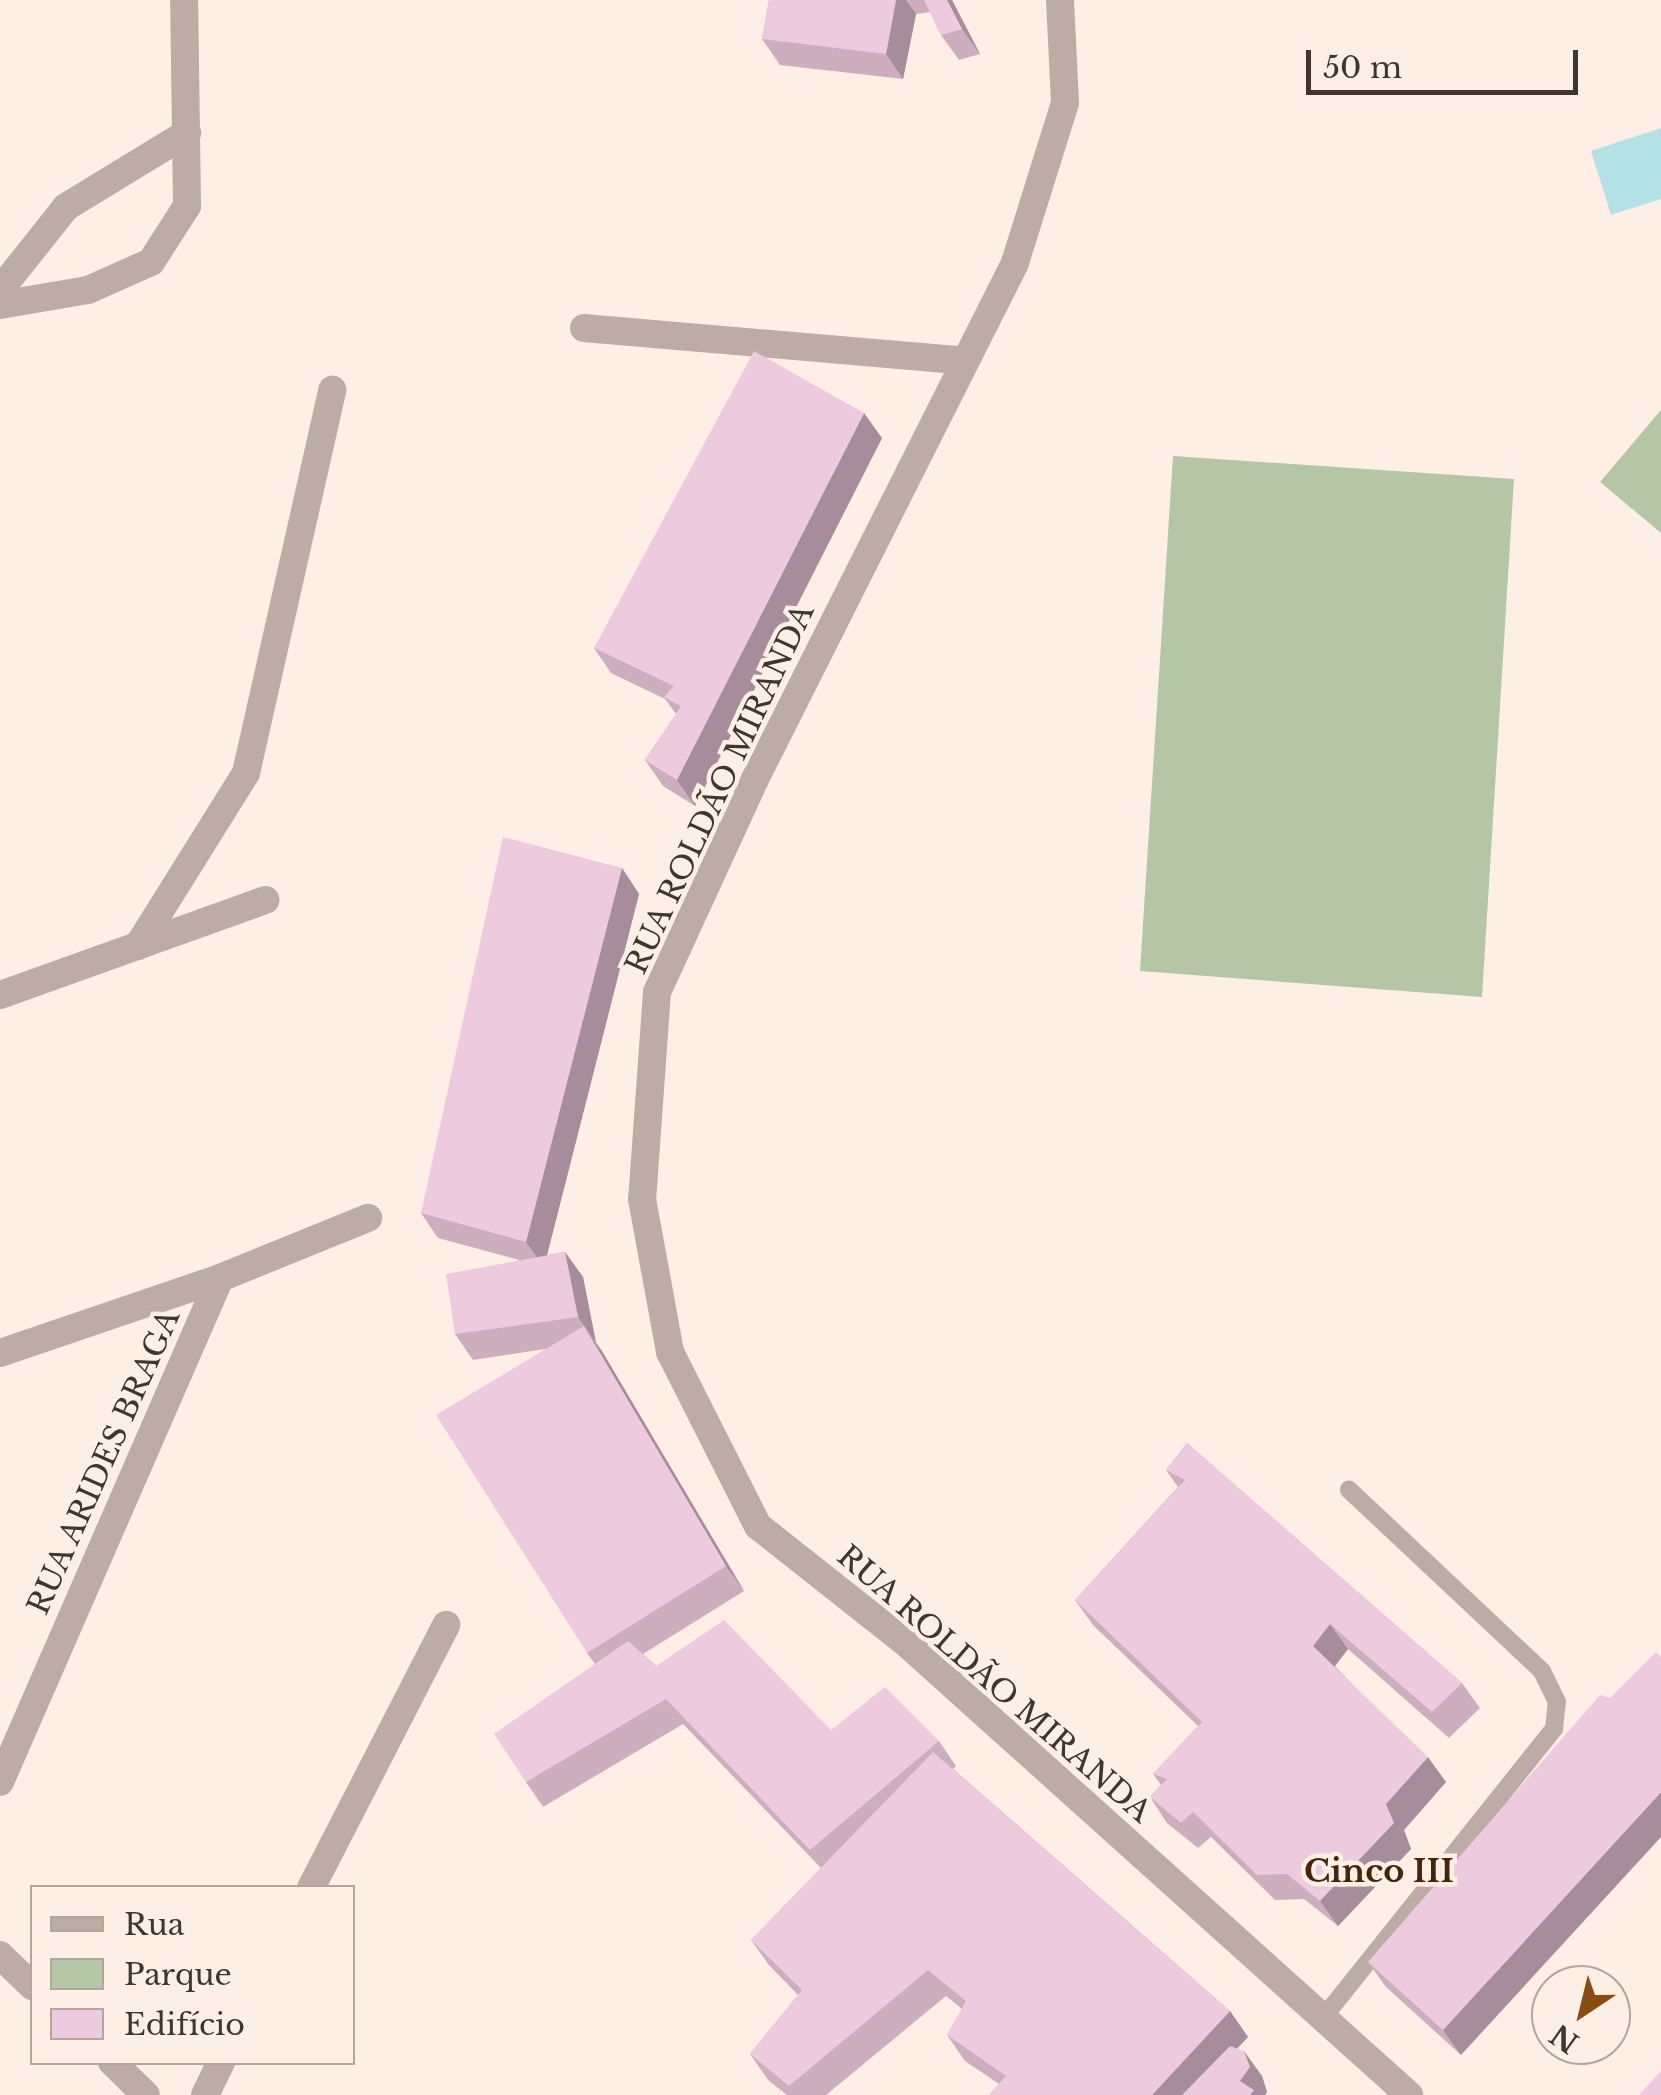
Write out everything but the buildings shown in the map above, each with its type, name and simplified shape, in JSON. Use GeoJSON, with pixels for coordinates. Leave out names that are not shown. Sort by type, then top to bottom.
{"type":"FeatureCollection","features":[{"type":"Feature","properties":{"kind":"street"},"geometry":{"type":"LineString","coordinates":[[0,306],[88,290],[151,262],[187,206],[184,0]]}},
{"type":"Feature","properties":{"kind":"street","name":"RUA ROLDÃO MIRANDA"},"geometry":{"type":"LineString","coordinates":[[1060,0],[1065,103],[1016,263],[755,779],[657,992],[642,1199],[670,1352],[758,1526],[906,1642],[1409,2095]]}},
{"type":"Feature","properties":{"kind":"street"},"geometry":{"type":"LineString","coordinates":[[0,290],[66,207],[187,133]]}},
{"type":"Feature","properties":{"kind":"street"},"geometry":{"type":"LineString","coordinates":[[584,328],[966,361]]}},
{"type":"Feature","properties":{"kind":"street"},"geometry":{"type":"LineString","coordinates":[[138,946],[246,773],[332,390]]}},
{"type":"Feature","properties":{"kind":"street"},"geometry":{"type":"LineString","coordinates":[[0,995],[266,900]]}},
{"type":"Feature","properties":{"kind":"street"},"geometry":{"type":"LineString","coordinates":[[0,1353],[220,1278],[368,1218]]}},
{"type":"Feature","properties":{"kind":"street","name":"RUA ARIDES BRAGA"},"geometry":{"type":"LineString","coordinates":[[0,1782],[220,1278]]}},
{"type":"Feature","properties":{"kind":"street"},"geometry":{"type":"LineString","coordinates":[[313,1885],[446,1624]]}},
{"type":"Feature","properties":{"kind":"street"},"geometry":{"type":"LineString","coordinates":[[0,1954],[30,1984]]}},
{"type":"Feature","properties":{"kind":"street"},"geometry":{"type":"LineString","coordinates":[[115,2065],[146,2095]]}},
{"type":"Feature","properties":{"kind":"street"},"geometry":{"type":"LineString","coordinates":[[204,2095],[219,2065]]}},
{"type":"Feature","properties":{"kind":"lane"},"geometry":{"type":"LineString","coordinates":[[1323,2018],[1554,1729],[1558,1702],[1542,1671],[1349,1490]]}},
{"type":"Feature","properties":{"kind":"green space"},"geometry":{"type":"Polygon","coordinates":[[[1661,410],[1661,533],[1600,482],[1661,410]]]}},
{"type":"Feature","properties":{"kind":"green space"},"geometry":{"type":"Polygon","coordinates":[[[1173,456],[1514,479],[1482,997],[1140,971],[1173,456]]]}},
{"type":"Feature","properties":{"kind":"water"},"geometry":{"type":"Polygon","coordinates":[[[1661,128],[1661,199],[1611,215],[1591,151],[1661,128]]]}},
{"type":"Feature","properties":{"kind":"district","name":"Cinco III"},"geometry":{"type":"Point","coordinates":[1379,1871]}}]}
